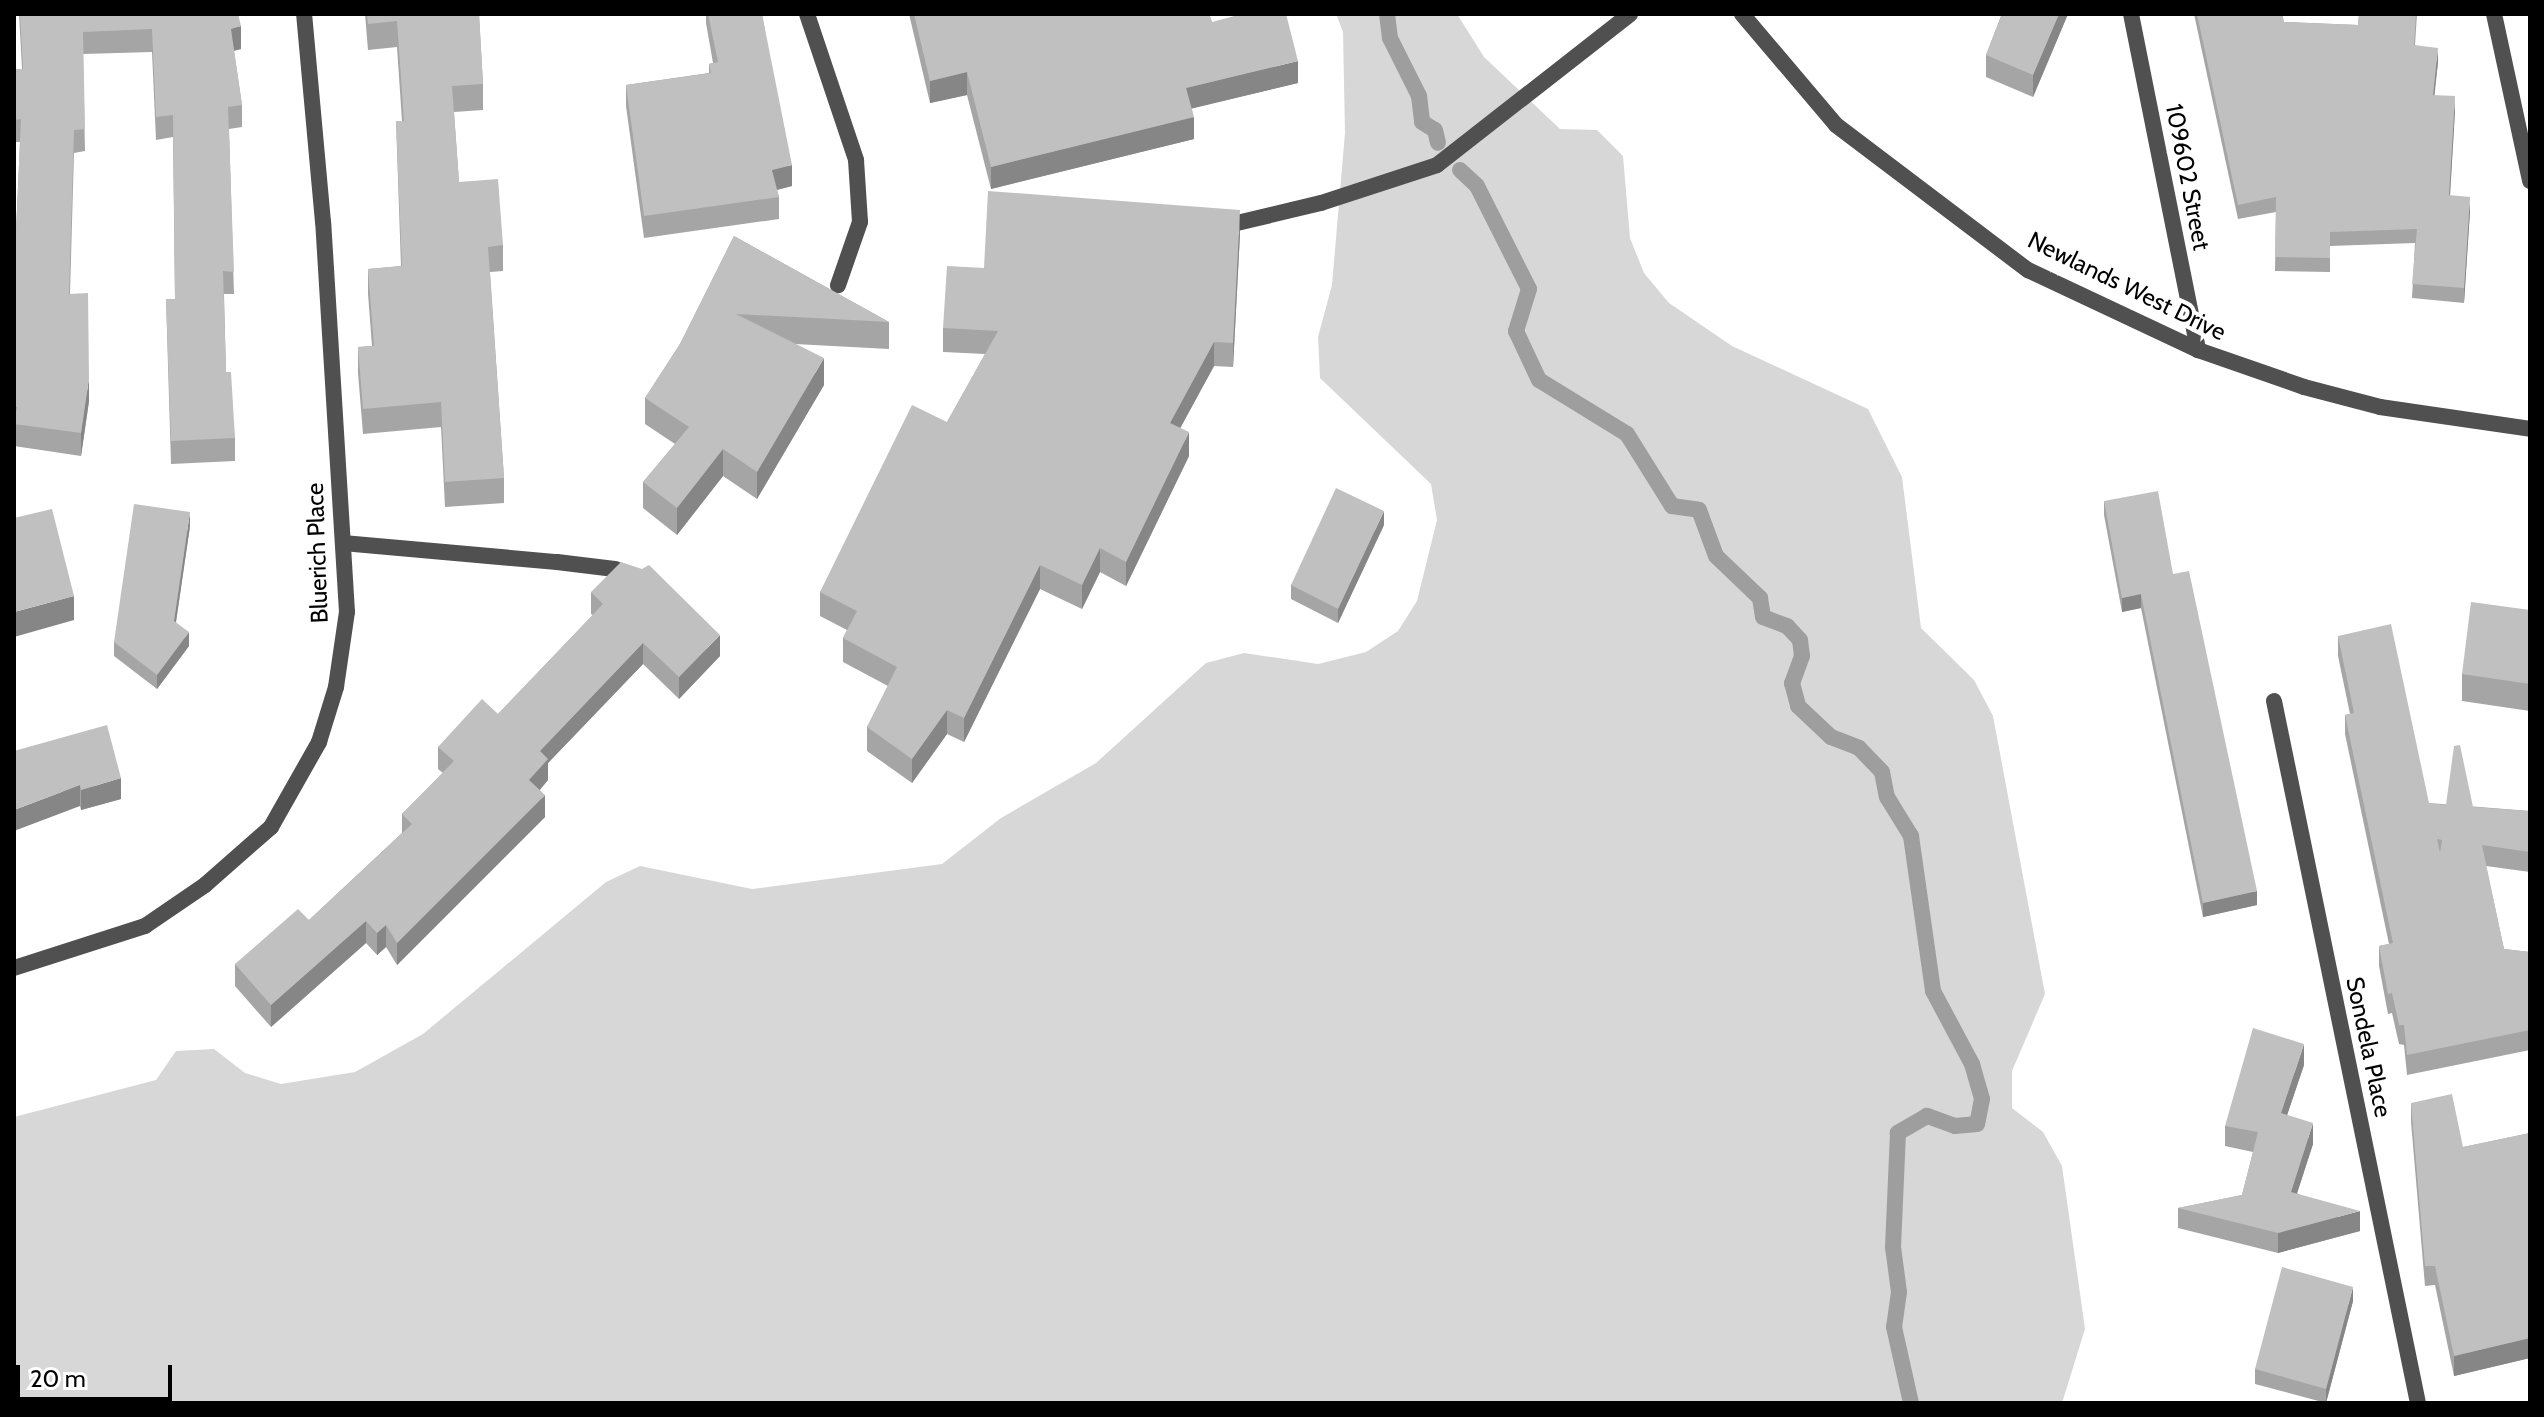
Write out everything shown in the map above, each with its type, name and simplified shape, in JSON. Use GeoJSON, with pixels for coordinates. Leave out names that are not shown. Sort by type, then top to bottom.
{"type":"FeatureCollection","features":[{"type":"Feature","properties":{"kind":"street","name":"Bluerich Place"},"geometry":{"type":"LineString","coordinates":[[14,968],[145,926],[205,885],[271,827],[319,742],[336,687],[347,612],[323,222],[304,14]]}},
{"type":"Feature","properties":{"kind":"street"},"geometry":{"type":"LineString","coordinates":[[807,14],[856,160],[860,222],[838,285]]}},
{"type":"Feature","properties":{"kind":"street"},"geometry":{"type":"LineString","coordinates":[[1237,223],[1321,203],[1437,165],[1630,14]]}},
{"type":"Feature","properties":{"kind":"street","name":"Newlands West Drive"},"geometry":{"type":"LineString","coordinates":[[1742,14],[1836,125],[1931,201],[2028,270],[2198,350],[2380,407],[2530,429]]}},
{"type":"Feature","properties":{"kind":"street","name":"109602 Street"},"geometry":{"type":"LineString","coordinates":[[2131,14],[2198,350]]}},
{"type":"Feature","properties":{"kind":"street"},"geometry":{"type":"LineString","coordinates":[[2494,14],[2530,181]]}},
{"type":"Feature","properties":{"kind":"street"},"geometry":{"type":"LineString","coordinates":[[343,543],[601,567],[641,580]]}},
{"type":"Feature","properties":{"kind":"street","name":"Sondela Place"},"geometry":{"type":"LineString","coordinates":[[2274,701],[2418,1403]]}},
{"type":"Feature","properties":{"kind":"shaded area"},"geometry":{"type":"Polygon","coordinates":[[[1336,14],[1457,14],[1484,57],[1560,129],[1597,130],[1623,156],[1630,238],[1644,273],[1669,303],[1732,346],[1868,409],[1902,477],[1921,628],[1974,680],[1993,716],[2045,994],[2012,1071],[2012,1108],[2043,1132],[2062,1166],[2085,1329],[2062,1403],[14,1403],[14,1117],[156,1080],[176,1051],[214,1049],[245,1073],[281,1084],[355,1072],[423,1034],[606,882],[640,866],[752,889],[942,864],[1001,818],[1096,763],[1206,663],[1244,653],[1318,664],[1366,652],[1398,631],[1417,601],[1437,520],[1431,484],[1320,378],[1318,337],[1332,285],[1345,133],[1343,32],[1336,14]]]}},
{"type":"Feature","properties":{"kind":"building"},"geometry":{"type":"Polygon","coordinates":[[[20,14],[238,14],[241,26],[231,29],[242,105],[228,107],[234,272],[223,271],[226,372],[231,372],[235,438],[171,441],[166,299],[175,299],[173,115],[156,117],[152,29],[83,32],[85,129],[74,130],[69,294],[88,293],[89,378],[81,433],[14,424],[17,407],[14,407],[14,276],[21,119],[15,120],[14,69],[23,69],[20,14]]]}},
{"type":"Feature","properties":{"kind":"building"},"geometry":{"type":"Polygon","coordinates":[[[367,14],[479,14],[483,84],[452,86],[459,182],[498,179],[503,245],[488,247],[504,478],[445,482],[441,402],[363,409],[358,347],[374,346],[368,269],[402,266],[396,121],[404,121],[397,21],[368,24],[367,14]]]}},
{"type":"Feature","properties":{"kind":"building"},"geometry":{"type":"Polygon","coordinates":[[[708,14],[762,14],[792,165],[772,170],[779,197],[644,216],[626,85],[711,73],[709,64],[718,62],[708,14]]]}},
{"type":"Feature","properties":{"kind":"building"},"geometry":{"type":"Polygon","coordinates":[[[914,14],[1209,14],[1212,22],[1242,14],[1286,14],[1298,61],[1186,88],[1194,117],[991,167],[967,72],[930,81],[914,14]]]}},
{"type":"Feature","properties":{"kind":"building"},"geometry":{"type":"Polygon","coordinates":[[[2002,14],[2059,14],[2033,75],[1986,55],[2002,14]]]}},
{"type":"Feature","properties":{"kind":"building"},"geometry":{"type":"Polygon","coordinates":[[[2197,14],[2282,14],[2284,22],[2358,25],[2359,14],[2416,14],[2414,45],[2438,48],[2433,95],[2455,96],[2449,195],[2470,197],[2464,288],[2412,284],[2417,229],[2330,232],[2330,258],[2275,257],[2276,197],[2238,205],[2197,14]]]}},
{"type":"Feature","properties":{"kind":"building"},"geometry":{"type":"Polygon","coordinates":[[[988,191],[1240,210],[1233,343],[1214,342],[1170,423],[1189,432],[1126,562],[1100,548],[1082,585],[1040,565],[964,718],[947,710],[912,759],[867,727],[897,667],[843,638],[857,611],[820,592],[912,405],[947,422],[998,331],[943,328],[947,266],[984,268],[988,191]]]}},
{"type":"Feature","properties":{"kind":"building"},"geometry":{"type":"Polygon","coordinates":[[[734,236],[889,322],[736,314],[824,358],[757,472],[723,449],[677,508],[643,482],[689,427],[645,398],[680,344],[734,236]]]}},
{"type":"Feature","properties":{"kind":"building"},"geometry":{"type":"Polygon","coordinates":[[[1336,488],[1384,511],[1338,609],[1291,585],[1336,488]]]}},
{"type":"Feature","properties":{"kind":"building"},"geometry":{"type":"Polygon","coordinates":[[[2158,491],[2173,574],[2189,571],[2257,891],[2203,903],[2141,594],[2122,598],[2104,501],[2158,491]]]}},
{"type":"Feature","properties":{"kind":"building"},"geometry":{"type":"Polygon","coordinates":[[[134,504],[190,512],[174,621],[189,632],[157,675],[114,642],[134,504]]]}},
{"type":"Feature","properties":{"kind":"building"},"geometry":{"type":"Polygon","coordinates":[[[52,509],[74,596],[14,612],[14,518],[52,509]]]}},
{"type":"Feature","properties":{"kind":"building"},"geometry":{"type":"Polygon","coordinates":[[[621,562],[642,569],[649,565],[720,635],[679,677],[643,643],[540,751],[548,759],[529,780],[545,795],[397,943],[386,925],[377,933],[366,921],[271,1005],[235,964],[298,909],[309,920],[412,824],[402,814],[454,761],[438,747],[482,699],[498,714],[603,604],[591,592],[621,562]]]}},
{"type":"Feature","properties":{"kind":"building"},"geometry":{"type":"Polygon","coordinates":[[[2471,602],[2530,610],[2530,684],[2462,674],[2471,602]]]}},
{"type":"Feature","properties":{"kind":"building"},"geometry":{"type":"Polygon","coordinates":[[[2391,624],[2429,803],[2446,805],[2454,746],[2460,745],[2473,807],[2530,811],[2530,852],[2482,845],[2504,949],[2530,952],[2530,1030],[2407,1055],[2404,1025],[2399,1025],[2392,993],[2388,994],[2379,946],[2393,943],[2345,715],[2354,713],[2338,636],[2391,624]]]}},
{"type":"Feature","properties":{"kind":"building"},"geometry":{"type":"Polygon","coordinates":[[[107,725],[121,778],[81,790],[80,785],[14,810],[14,751],[107,725]]]}},
{"type":"Feature","properties":{"kind":"building"},"geometry":{"type":"Polygon","coordinates":[[[2253,1028],[2304,1044],[2281,1113],[2313,1123],[2291,1192],[2360,1211],[2278,1233],[2178,1208],[2242,1195],[2258,1132],[2225,1126],[2253,1028]]]}},
{"type":"Feature","properties":{"kind":"building"},"geometry":{"type":"Polygon","coordinates":[[[2452,1094],[2463,1147],[2530,1133],[2530,1338],[2454,1356],[2435,1266],[2425,1266],[2411,1103],[2452,1094]]]}},
{"type":"Feature","properties":{"kind":"building"},"geometry":{"type":"Polygon","coordinates":[[[2282,1267],[2353,1287],[2326,1389],[2255,1369],[2282,1267]]]}},
{"type":"Feature","properties":{"kind":"waterway"},"geometry":{"type":"LineString","coordinates":[[1387,14],[1390,38],[1419,96],[1422,122],[1435,130],[1438,143]]}},
{"type":"Feature","properties":{"kind":"waterway"},"geometry":{"type":"LineString","coordinates":[[1460,170],[1477,186],[1529,289],[1516,331],[1539,380],[1627,434],[1672,506],[1699,510],[1716,556],[1760,598],[1763,617],[1787,626],[1800,640],[1802,656],[1792,683],[1798,706],[1831,737],[1859,748],[1882,772],[1887,797],[1911,836],[1933,991],[1972,1064],[1982,1099],[1977,1124],[1955,1126],[1927,1116],[1898,1133],[1893,1247],[1899,1292],[1894,1327],[1911,1403]]}}]}
